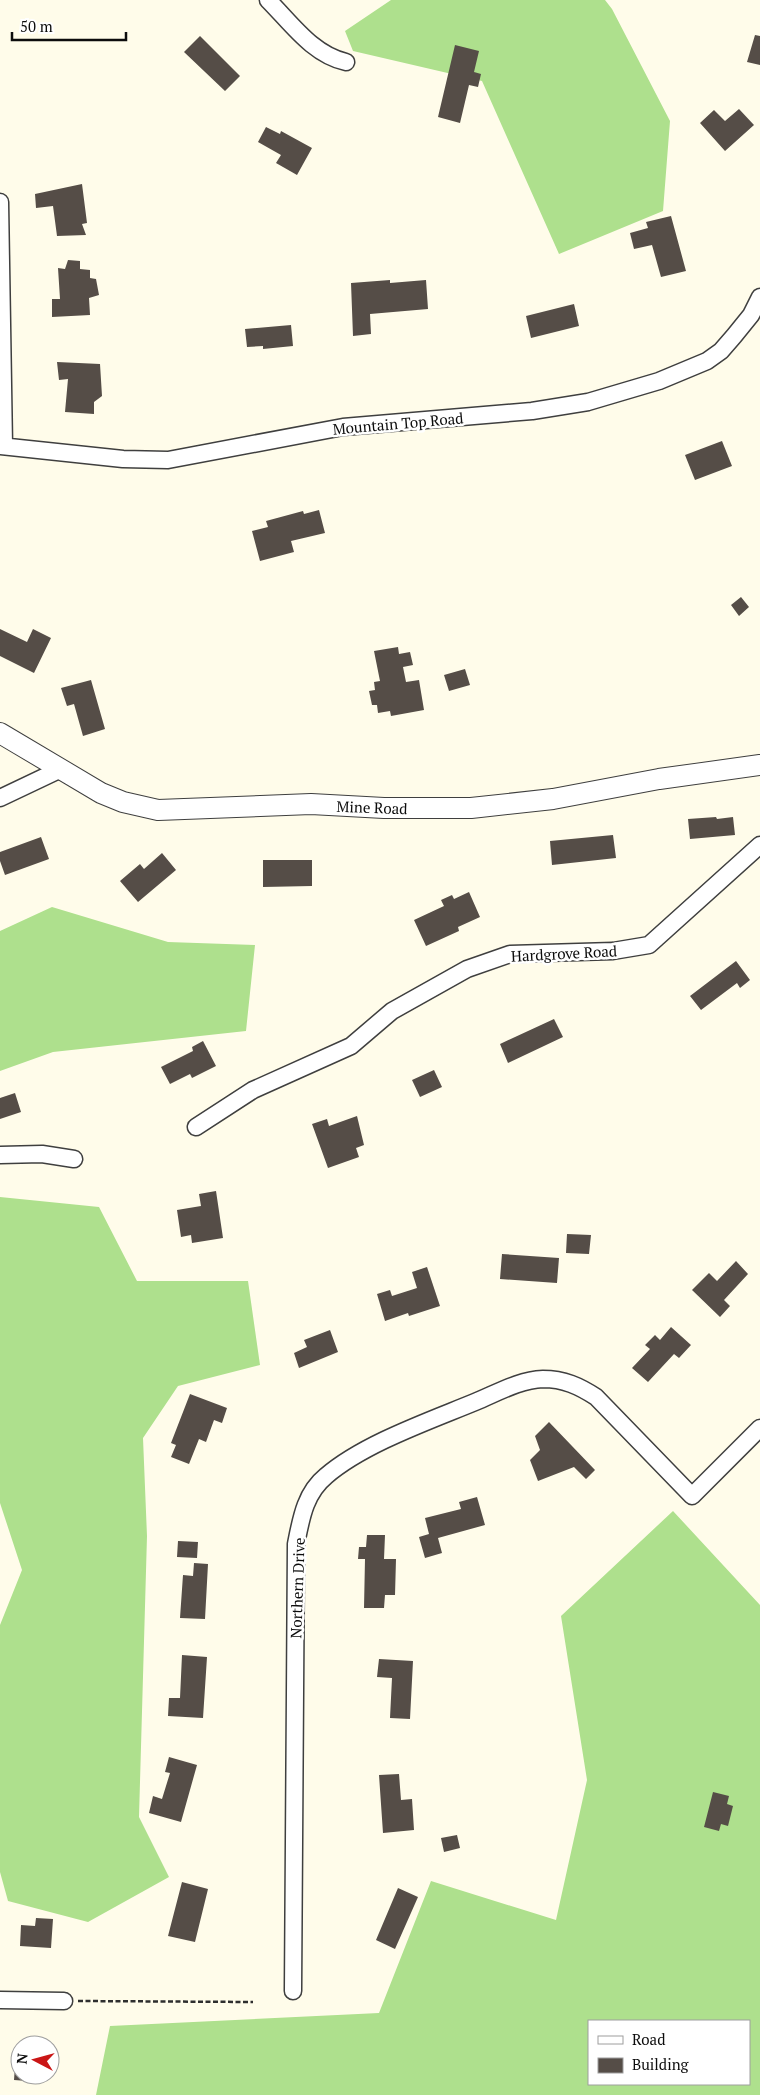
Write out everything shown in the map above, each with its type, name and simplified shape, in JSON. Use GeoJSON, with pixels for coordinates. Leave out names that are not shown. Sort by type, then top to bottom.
{"type":"FeatureCollection","features":[{"type":"Feature","properties":{"kind":"street"},"geometry":{"type":"LineString","coordinates":[[268,0],[318,50],[331,58],[346,62]]}},
{"type":"Feature","properties":{"kind":"street"},"geometry":{"type":"LineString","coordinates":[[0,202],[2,446]]}},
{"type":"Feature","properties":{"kind":"street","name":"Mountain Top Road"},"geometry":{"type":"LineString","coordinates":[[2,446],[123,459],[168,460],[342,427],[532,411],[588,402],[659,381],[706,361],[721,351],[734,336],[751,315],[760,297]]}},
{"type":"Feature","properties":{"kind":"street","name":"Mine Road"},"geometry":{"type":"LineString","coordinates":[[0,733],[59,770],[101,793],[123,802],[158,810],[311,804],[384,808],[471,808],[553,799],[658,778],[760,765]]}},
{"type":"Feature","properties":{"kind":"street"},"geometry":{"type":"LineString","coordinates":[[0,798],[59,770]]}},
{"type":"Feature","properties":{"kind":"street","name":"Hardgrove Road"},"geometry":{"type":"LineString","coordinates":[[196,1127],[253,1090],[351,1046],[392,1010],[467,969],[510,954],[613,951],[649,945],[760,844]]}},
{"type":"Feature","properties":{"kind":"street"},"geometry":{"type":"LineString","coordinates":[[0,1155],[42,1154],[74,1159]]}},
{"type":"Feature","properties":{"kind":"street","name":"Northern Drive"},"geometry":{"type":"LineString","coordinates":[[294,1991],[296,1544],[302,1511],[314,1488],[326,1476],[367,1449],[430,1420],[526,1381],[544,1379],[577,1385],[596,1397],[692,1496],[760,1428]]}},
{"type":"Feature","properties":{"kind":"street"},"geometry":{"type":"LineString","coordinates":[[0,2000],[64,2001]]}},
{"type":"Feature","properties":{"kind":"path"},"geometry":{"type":"LineString","coordinates":[[64,2001],[253,2002]]}},
{"type":"Feature","properties":{"kind":"green space"},"geometry":{"type":"Polygon","coordinates":[[[391,0],[605,0],[612,9],[670,121],[663,211],[559,254],[482,81],[353,51],[345,31],[391,0]]]}},
{"type":"Feature","properties":{"kind":"green space"},"geometry":{"type":"Polygon","coordinates":[[[52,907],[168,942],[255,945],[246,1031],[53,1052],[0,1071],[0,931],[52,907]]]}},
{"type":"Feature","properties":{"kind":"green space"},"geometry":{"type":"Polygon","coordinates":[[[0,1197],[99,1207],[137,1281],[248,1281],[260,1365],[178,1386],[143,1438],[147,1536],[139,1817],[169,1877],[88,1922],[8,1901],[0,1872],[0,1625],[22,1570],[0,1503],[0,1197]]]}},
{"type":"Feature","properties":{"kind":"green space"},"geometry":{"type":"Polygon","coordinates":[[[673,1511],[760,1605],[760,2095],[96,2095],[110,2026],[379,2013],[431,1881],[556,1920],[587,1780],[561,1616],[673,1511]]]}},
{"type":"Feature","properties":{"kind":"building"},"geometry":{"type":"Polygon","coordinates":[[[755,35],[760,36],[760,65],[747,62],[755,35]]]}},
{"type":"Feature","properties":{"kind":"building"},"geometry":{"type":"Polygon","coordinates":[[[200,36],[240,76],[225,91],[184,52],[200,36]]]}},
{"type":"Feature","properties":{"kind":"building"},"geometry":{"type":"Polygon","coordinates":[[[455,45],[479,51],[474,72],[481,74],[478,87],[469,85],[460,123],[438,117],[455,45]]]}},
{"type":"Feature","properties":{"kind":"building"},"geometry":{"type":"Polygon","coordinates":[[[739,109],[754,125],[725,151],[700,123],[714,110],[725,121],[739,109]]]}},
{"type":"Feature","properties":{"kind":"building"},"geometry":{"type":"Polygon","coordinates":[[[266,127],[280,134],[281,131],[312,148],[297,175],[276,163],[281,155],[258,142],[266,127]]]}},
{"type":"Feature","properties":{"kind":"building"},"geometry":{"type":"Polygon","coordinates":[[[82,184],[87,223],[82,224],[86,235],[57,236],[53,206],[36,208],[35,194],[82,184]]]}},
{"type":"Feature","properties":{"kind":"building"},"geometry":{"type":"Polygon","coordinates":[[[671,216],[686,271],[661,277],[652,245],[634,249],[630,233],[648,228],[646,222],[671,216]]]}},
{"type":"Feature","properties":{"kind":"building"},"geometry":{"type":"Polygon","coordinates":[[[68,260],[80,261],[80,269],[90,270],[90,278],[96,279],[99,295],[89,298],[90,315],[52,317],[52,299],[60,299],[58,268],[65,269],[68,260]]]}},
{"type":"Feature","properties":{"kind":"building"},"geometry":{"type":"Polygon","coordinates":[[[390,280],[390,283],[426,280],[428,309],[370,314],[371,334],[353,336],[351,283],[390,280]]]}},
{"type":"Feature","properties":{"kind":"building"},"geometry":{"type":"Polygon","coordinates":[[[574,304],[579,326],[531,338],[526,316],[574,304]]]}},
{"type":"Feature","properties":{"kind":"building"},"geometry":{"type":"Polygon","coordinates":[[[291,325],[293,346],[263,349],[263,346],[247,347],[245,329],[291,325]]]}},
{"type":"Feature","properties":{"kind":"building"},"geometry":{"type":"Polygon","coordinates":[[[57,362],[100,364],[102,396],[94,402],[94,414],[65,412],[68,379],[59,380],[57,362]]]}},
{"type":"Feature","properties":{"kind":"building"},"geometry":{"type":"Polygon","coordinates":[[[722,441],[732,466],[695,480],[685,455],[722,441]]]}},
{"type":"Feature","properties":{"kind":"building"},"geometry":{"type":"Polygon","coordinates":[[[319,510],[325,533],[291,541],[294,552],[260,561],[252,531],[268,527],[266,521],[303,511],[304,514],[319,510]]]}},
{"type":"Feature","properties":{"kind":"building"},"geometry":{"type":"Polygon","coordinates":[[[741,597],[749,607],[739,616],[731,605],[741,597]]]}},
{"type":"Feature","properties":{"kind":"building"},"geometry":{"type":"Polygon","coordinates":[[[0,629],[27,642],[33,629],[51,638],[34,673],[0,656],[0,629]]]}},
{"type":"Feature","properties":{"kind":"building"},"geometry":{"type":"Polygon","coordinates":[[[398,647],[399,654],[410,652],[413,665],[403,667],[406,682],[419,680],[424,710],[391,716],[390,711],[378,713],[377,705],[372,705],[369,691],[375,690],[374,682],[380,681],[374,651],[398,647]]]}},
{"type":"Feature","properties":{"kind":"building"},"geometry":{"type":"Polygon","coordinates":[[[465,669],[470,685],[449,691],[444,675],[465,669]]]}},
{"type":"Feature","properties":{"kind":"building"},"geometry":{"type":"Polygon","coordinates":[[[91,680],[105,729],[83,736],[74,704],[67,706],[61,688],[91,680]]]}},
{"type":"Feature","properties":{"kind":"building"},"geometry":{"type":"Polygon","coordinates":[[[716,817],[717,819],[733,817],[735,835],[690,839],[688,819],[716,817]]]}},
{"type":"Feature","properties":{"kind":"building"},"geometry":{"type":"Polygon","coordinates":[[[613,835],[616,858],[552,865],[550,841],[613,835]]]}},
{"type":"Feature","properties":{"kind":"building"},"geometry":{"type":"Polygon","coordinates":[[[41,837],[49,859],[5,875],[0,861],[0,852],[41,837]]]}},
{"type":"Feature","properties":{"kind":"building"},"geometry":{"type":"Polygon","coordinates":[[[162,853],[176,870],[138,902],[120,881],[140,864],[144,869],[162,853]]]}},
{"type":"Feature","properties":{"kind":"building"},"geometry":{"type":"Polygon","coordinates":[[[263,860],[312,860],[312,886],[263,887],[263,860]]]}},
{"type":"Feature","properties":{"kind":"building"},"geometry":{"type":"Polygon","coordinates":[[[469,892],[480,917],[458,927],[459,931],[426,946],[414,920],[444,906],[441,900],[452,895],[454,899],[469,892]]]}},
{"type":"Feature","properties":{"kind":"building"},"geometry":{"type":"Polygon","coordinates":[[[736,961],[750,980],[740,988],[737,983],[701,1010],[690,996],[736,961]]]}},
{"type":"Feature","properties":{"kind":"building"},"geometry":{"type":"Polygon","coordinates":[[[554,1019],[563,1037],[508,1063],[500,1044],[554,1019]]]}},
{"type":"Feature","properties":{"kind":"building"},"geometry":{"type":"Polygon","coordinates":[[[203,1041],[216,1066],[192,1078],[190,1074],[170,1084],[161,1067],[193,1051],[192,1047],[203,1041]]]}},
{"type":"Feature","properties":{"kind":"building"},"geometry":{"type":"Polygon","coordinates":[[[434,1070],[442,1087],[420,1097],[412,1080],[434,1070]]]}},
{"type":"Feature","properties":{"kind":"building"},"geometry":{"type":"Polygon","coordinates":[[[15,1093],[21,1112],[0,1119],[0,1098],[15,1093]]]}},
{"type":"Feature","properties":{"kind":"building"},"geometry":{"type":"Polygon","coordinates":[[[357,1116],[364,1145],[356,1148],[359,1157],[328,1168],[312,1124],[327,1119],[329,1126],[357,1116]]]}},
{"type":"Feature","properties":{"kind":"building"},"geometry":{"type":"Polygon","coordinates":[[[216,1191],[223,1238],[192,1243],[191,1235],[181,1237],[177,1210],[201,1206],[199,1194],[216,1191]]]}},
{"type":"Feature","properties":{"kind":"building"},"geometry":{"type":"Polygon","coordinates":[[[567,1234],[591,1235],[589,1254],[566,1253],[567,1234]]]}},
{"type":"Feature","properties":{"kind":"building"},"geometry":{"type":"Polygon","coordinates":[[[502,1254],[559,1258],[557,1283],[500,1279],[502,1254]]]}},
{"type":"Feature","properties":{"kind":"building"},"geometry":{"type":"Polygon","coordinates":[[[736,1261],[748,1274],[724,1300],[730,1306],[720,1317],[692,1290],[709,1273],[717,1281],[736,1261]]]}},
{"type":"Feature","properties":{"kind":"building"},"geometry":{"type":"Polygon","coordinates":[[[427,1267],[440,1306],[409,1316],[408,1313],[385,1321],[377,1294],[390,1290],[392,1296],[417,1288],[412,1272],[427,1267]]]}},
{"type":"Feature","properties":{"kind":"building"},"geometry":{"type":"Polygon","coordinates":[[[671,1327],[691,1345],[679,1358],[674,1354],[648,1382],[632,1368],[650,1349],[645,1345],[655,1335],[660,1340],[671,1327]]]}},
{"type":"Feature","properties":{"kind":"building"},"geometry":{"type":"Polygon","coordinates":[[[330,1330],[338,1352],[299,1368],[294,1353],[307,1347],[304,1340],[330,1330]]]}},
{"type":"Feature","properties":{"kind":"building"},"geometry":{"type":"Polygon","coordinates":[[[190,1394],[227,1408],[222,1423],[214,1420],[206,1442],[199,1439],[189,1464],[171,1457],[176,1445],[171,1443],[190,1394]]]}},
{"type":"Feature","properties":{"kind":"building"},"geometry":{"type":"Polygon","coordinates":[[[549,1422],[595,1470],[586,1479],[574,1467],[538,1481],[530,1460],[540,1450],[535,1436],[549,1422]]]}},
{"type":"Feature","properties":{"kind":"building"},"geometry":{"type":"Polygon","coordinates":[[[477,1497],[485,1525],[438,1538],[442,1553],[425,1558],[419,1537],[429,1534],[425,1518],[461,1509],[459,1502],[477,1497]]]}},
{"type":"Feature","properties":{"kind":"building"},"geometry":{"type":"Polygon","coordinates":[[[367,1535],[385,1535],[384,1559],[396,1559],[395,1595],[385,1595],[384,1608],[364,1608],[365,1559],[358,1559],[359,1547],[366,1547],[367,1535]]]}},
{"type":"Feature","properties":{"kind":"building"},"geometry":{"type":"Polygon","coordinates":[[[178,1541],[198,1542],[197,1558],[177,1557],[178,1541]]]}},
{"type":"Feature","properties":{"kind":"building"},"geometry":{"type":"Polygon","coordinates":[[[194,1563],[208,1564],[205,1619],[180,1618],[183,1575],[193,1576],[194,1563]]]}},
{"type":"Feature","properties":{"kind":"building"},"geometry":{"type":"Polygon","coordinates":[[[182,1655],[207,1657],[203,1718],[168,1716],[169,1698],[180,1698],[182,1655]]]}},
{"type":"Feature","properties":{"kind":"building"},"geometry":{"type":"Polygon","coordinates":[[[379,1659],[413,1661],[410,1719],[390,1718],[392,1678],[377,1677],[379,1659]]]}},
{"type":"Feature","properties":{"kind":"building"},"geometry":{"type":"Polygon","coordinates":[[[169,1757],[197,1765],[181,1822],[149,1813],[153,1796],[162,1799],[170,1773],[165,1772],[169,1757]]]}},
{"type":"Feature","properties":{"kind":"building"},"geometry":{"type":"Polygon","coordinates":[[[399,1774],[401,1800],[412,1799],[414,1830],[383,1833],[379,1775],[399,1774]]]}},
{"type":"Feature","properties":{"kind":"building"},"geometry":{"type":"Polygon","coordinates":[[[713,1792],[729,1796],[727,1804],[733,1806],[728,1826],[721,1824],[719,1831],[704,1827],[713,1792]]]}},
{"type":"Feature","properties":{"kind":"building"},"geometry":{"type":"Polygon","coordinates":[[[457,1835],[460,1848],[444,1852],[441,1838],[457,1835]]]}},
{"type":"Feature","properties":{"kind":"building"},"geometry":{"type":"Polygon","coordinates":[[[182,1882],[208,1889],[195,1942],[168,1936],[182,1882]]]}},
{"type":"Feature","properties":{"kind":"building"},"geometry":{"type":"Polygon","coordinates":[[[398,1888],[418,1897],[395,1949],[376,1940],[398,1888]]]}},
{"type":"Feature","properties":{"kind":"building"},"geometry":{"type":"Polygon","coordinates":[[[36,1918],[53,1919],[51,1948],[20,1946],[21,1925],[35,1926],[36,1918]]]}}]}
